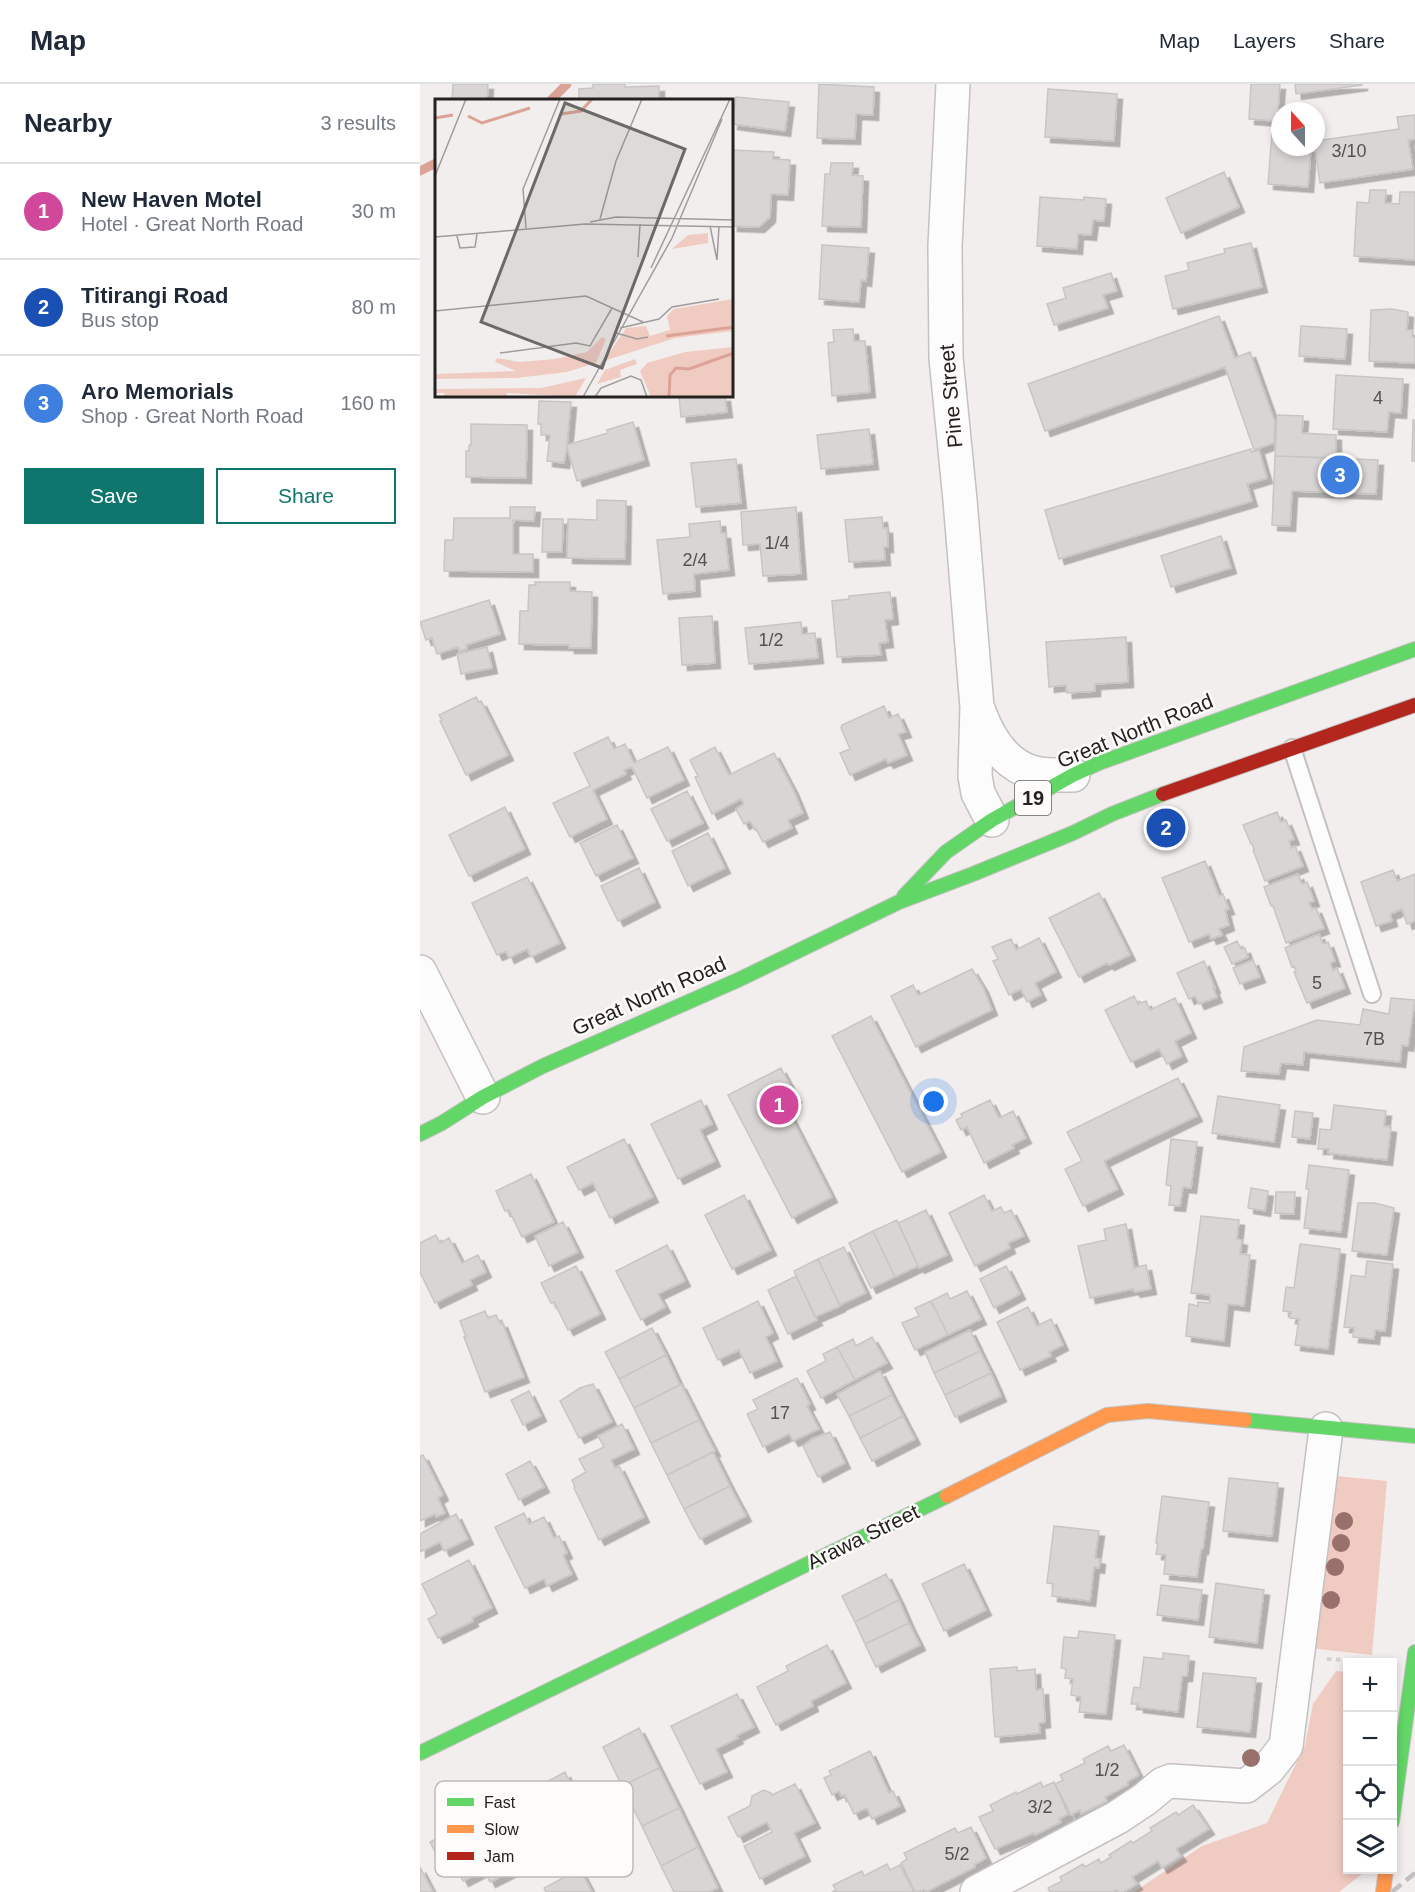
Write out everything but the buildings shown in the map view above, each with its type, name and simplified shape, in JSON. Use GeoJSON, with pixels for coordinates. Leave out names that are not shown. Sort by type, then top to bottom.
{"type":"FeatureCollection","features":[{"type":"Feature","properties":{"kind":"main road"},"geometry":{"type":"LineString","coordinates":[[1399,655],[1415,641]]}},
{"type":"Feature","properties":{"kind":"main road","name":"Great North Road"},"geometry":{"type":"LineString","coordinates":[[899,902],[946,852],[996,824],[1073,775],[1110,759],[1415,649]]}},
{"type":"Feature","properties":{"kind":"main road","name":"Great North Road"},"geometry":{"type":"LineString","coordinates":[[420,1134],[483,1097],[543,1066],[738,980],[899,902],[974,874],[1073,833],[1112,814],[1197,781],[1415,705]]}},
{"type":"Feature","properties":{"kind":"main road"},"geometry":{"type":"LineString","coordinates":[[1035,833],[1073,833]]}},
{"type":"Feature","properties":{"kind":"main road","name":"Arawa Street"},"geometry":{"type":"LineString","coordinates":[[420,1753],[899,1521],[1107,1414],[1148,1411],[1415,1436]]}},
{"type":"Feature","properties":{"kind":"main road"},"geometry":{"type":"LineString","coordinates":[[1392,1820],[1415,1652]]}},
{"type":"Feature","properties":{"kind":"main road"},"geometry":{"type":"LineString","coordinates":[[1383,1892],[1385,1874]]}},
{"type":"Feature","properties":{"kind":"street","name":"Pine Street"},"geometry":{"type":"LineString","coordinates":[[952,84],[945,246],[946,358],[977,707],[975,776],[978,793],[996,824]]}},
{"type":"Feature","properties":{"kind":"street","name":"Pine Street"},"geometry":{"type":"LineString","coordinates":[[977,707],[989,736],[1015,767],[1036,774],[1073,775]]}},
{"type":"Feature","properties":{"kind":"street"},"geometry":{"type":"LineString","coordinates":[[420,972],[483,1097]]}},
{"type":"Feature","properties":{"kind":"street"},"geometry":{"type":"LineString","coordinates":[[977,1892],[1118,1817],[1163,1784],[1171,1781],[1246,1786],[1268,1769],[1286,1746],[1326,1429]]}},
{"type":"Feature","properties":{"kind":"lane"},"geometry":{"type":"LineString","coordinates":[[1292,748],[1372,994]]}},
{"type":"Feature","properties":{"kind":"path"},"geometry":{"type":"LineString","coordinates":[[1323,1658],[1343,1660]]}},
{"type":"Feature","properties":{"kind":"shaded area"},"geometry":{"type":"Polygon","coordinates":[[[1336,1476],[1387,1481],[1372,1655],[1309,1648],[1336,1476]]]}},
{"type":"Feature","properties":{"kind":"shaded area"},"geometry":{"type":"Polygon","coordinates":[[[1336,1671],[1343,1672],[1343,1874],[1362,1874],[1339,1892],[1134,1892],[1202,1846],[1267,1823],[1305,1745],[1313,1704],[1336,1671]]]}},
{"type":"Feature","properties":{"kind":"waterway"},"geometry":{"type":"LineString","coordinates":[[552,99],[567,84]]}},
{"type":"Feature","properties":{"kind":"waterway"},"geometry":{"type":"LineString","coordinates":[[420,171],[435,164]]}},
{"type":"Feature","properties":{"kind":"railway"},"geometry":{"type":"LineString","coordinates":[[1392,1892],[1415,1873]]}},
{"type":"Feature","properties":{"kind":"traffic: fast"},"geometry":{"type":"LineString","coordinates":[[904,896],[946,852],[992,820],[1073,775],[1099,763],[1415,649]]}},
{"type":"Feature","properties":{"kind":"traffic: fast"},"geometry":{"type":"LineString","coordinates":[[420,1134],[483,1097],[543,1066],[738,980],[899,902],[973,874],[1163,794]]}},
{"type":"Feature","properties":{"kind":"traffic: fast"},"geometry":{"type":"LineString","coordinates":[[1245,1420],[1415,1436]]}},
{"type":"Feature","properties":{"kind":"traffic: fast"},"geometry":{"type":"LineString","coordinates":[[420,1753],[947,1496]]}},
{"type":"Feature","properties":{"kind":"traffic: fast"},"geometry":{"type":"LineString","coordinates":[[1392,1820],[1415,1652]]}},
{"type":"Feature","properties":{"kind":"traffic: slow"},"geometry":{"type":"LineString","coordinates":[[947,1496],[1107,1415],[1148,1411],[1245,1420]]}},
{"type":"Feature","properties":{"kind":"traffic: slow"},"geometry":{"type":"LineString","coordinates":[[1383,1892],[1385,1874]]}},
{"type":"Feature","properties":{"kind":"traffic: jam"},"geometry":{"type":"LineString","coordinates":[[1163,794],[1415,705]]}},
{"type":"Feature","properties":{"kind":"place","name":"Aro Memorials"},"geometry":{"type":"Point","coordinates":[1340,475]}},
{"type":"Feature","properties":{"kind":"place","name":"Titirangi Road"},"geometry":{"type":"Point","coordinates":[1166,828]}},
{"type":"Feature","properties":{"kind":"place","name":"New Haven Motel"},"geometry":{"type":"Point","coordinates":[779,1105]}}]}
